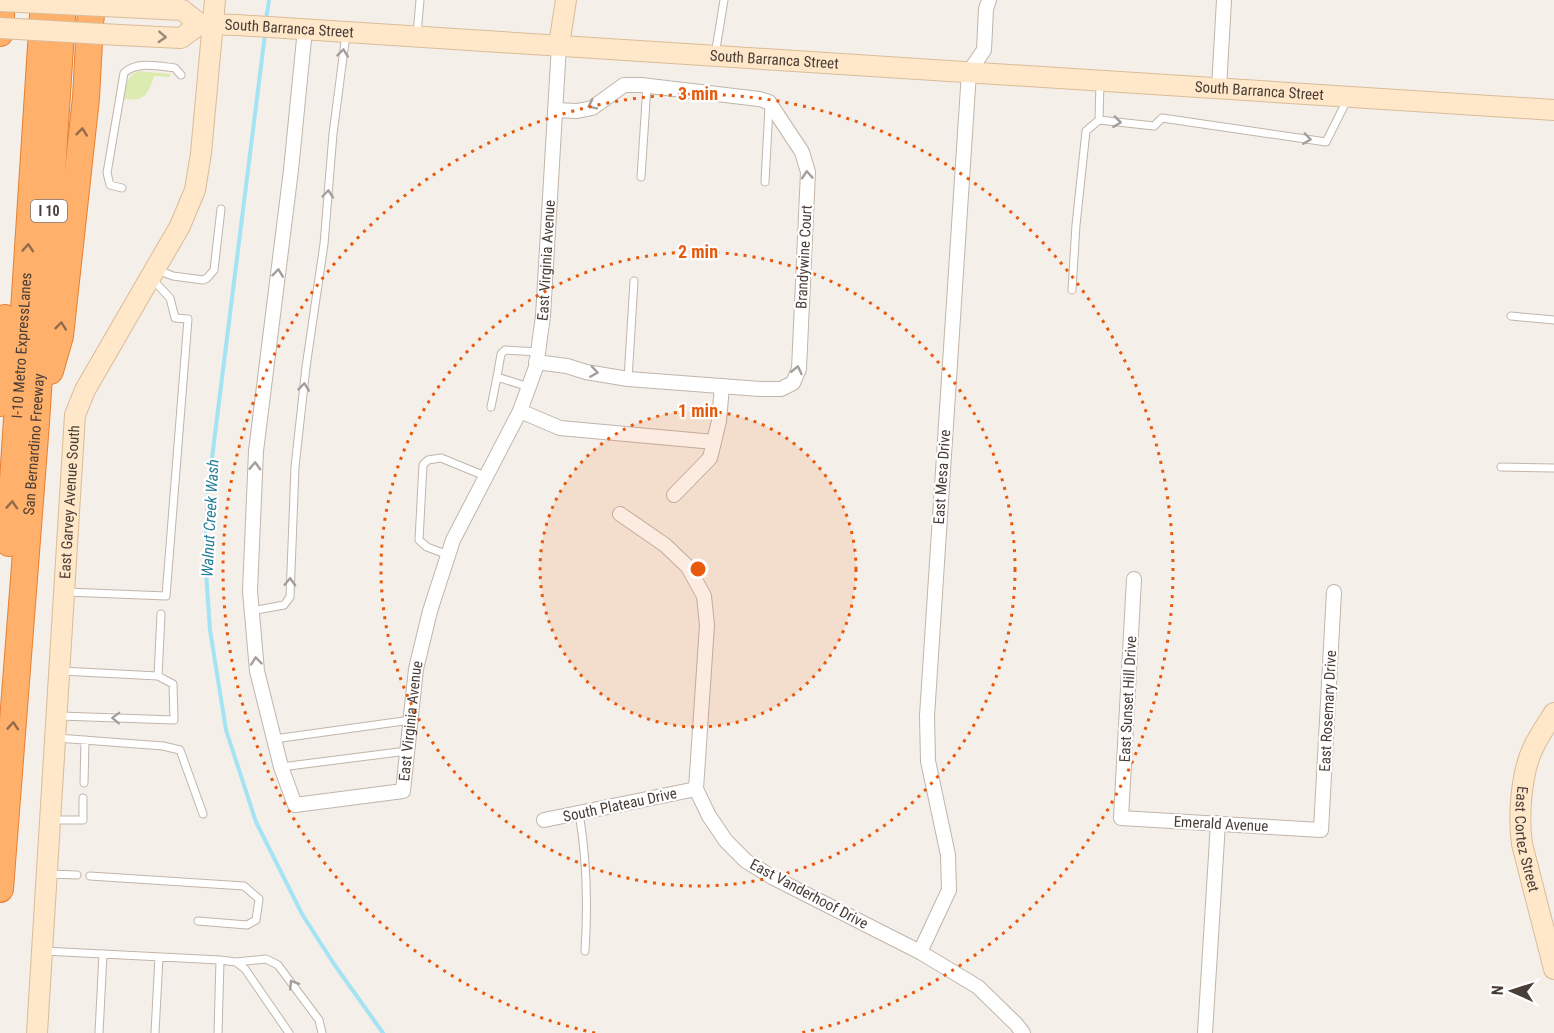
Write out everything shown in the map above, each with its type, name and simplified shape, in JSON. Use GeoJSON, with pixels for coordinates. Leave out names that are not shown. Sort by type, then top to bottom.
{"type":"FeatureCollection","features":[{"type":"Feature","properties":{"kind":"highway"},"geometry":{"type":"LineString","coordinates":[[0,33],[1,0]]}},
{"type":"Feature","properties":{"kind":"highway","name":"I-10 Metro ExpressLanes"},"geometry":{"type":"LineString","coordinates":[[0,403],[27,0]]}},
{"type":"Feature","properties":{"kind":"highway","name":"I-10 Metro ExpressLanes"},"geometry":{"type":"LineString","coordinates":[[0,690],[44,0]]}},
{"type":"Feature","properties":{"kind":"highway","name":"San Bernardino Freeway"},"geometry":{"type":"LineString","coordinates":[[0,889],[36,423],[63,0]]}},
{"type":"Feature","properties":{"kind":"highway"},"geometry":{"type":"LineString","coordinates":[[36,423],[60,336],[86,98],[93,0]]}},
{"type":"Feature","properties":{"kind":"main road"},"geometry":{"type":"LineString","coordinates":[[1,0],[182,10],[206,24]]}},
{"type":"Feature","properties":{"kind":"main road","name":"East Garvey Avenue South"},"geometry":{"type":"LineString","coordinates":[[36,1033],[75,415],[85,390],[180,226],[195,190],[201,153],[206,24],[215,0]]}},
{"type":"Feature","properties":{"kind":"main road","name":"East Virginia Avenue"},"geometry":{"type":"LineString","coordinates":[[559,45],[566,0]]}},
{"type":"Feature","properties":{"kind":"main road"},"geometry":{"type":"LineString","coordinates":[[0,26],[181,38],[206,24]]}},
{"type":"Feature","properties":{"kind":"main road","name":"South Barranca Street"},"geometry":{"type":"LineString","coordinates":[[206,24],[1554,110]]}},
{"type":"Feature","properties":{"kind":"main road","name":"East Cortez Street"},"geometry":{"type":"LineString","coordinates":[[1554,713],[1533,747],[1526,771],[1520,825],[1522,844],[1554,969]]}},
{"type":"Feature","properties":{"kind":"street","name":"East Mesa Drive"},"geometry":{"type":"LineString","coordinates":[[920,952],[949,890],[948,855],[928,761],[926,737],[969,72],[984,50],[986,9],[989,0]]}},
{"type":"Feature","properties":{"kind":"street"},"geometry":{"type":"LineString","coordinates":[[1219,88],[1224,0]]}},
{"type":"Feature","properties":{"kind":"street","name":"East Virginia Avenue"},"geometry":{"type":"LineString","coordinates":[[304,29],[291,170],[256,451],[250,591],[257,671],[281,767],[295,805],[403,791],[416,669],[430,611],[453,540],[520,411],[537,357],[543,316],[559,45]]}},
{"type":"Feature","properties":{"kind":"street"},"geometry":{"type":"LineString","coordinates":[[555,110],[577,111],[592,108],[624,85],[759,99],[769,102]]}},
{"type":"Feature","properties":{"kind":"street","name":"Brandywine Court"},"geometry":{"type":"LineString","coordinates":[[537,357],[586,372],[628,379],[781,389],[793,383],[799,369],[808,172],[802,152],[769,102]]}},
{"type":"Feature","properties":{"kind":"street"},"geometry":{"type":"LineString","coordinates":[[674,495],[700,471],[710,458],[720,421],[722,386]]}},
{"type":"Feature","properties":{"kind":"street"},"geometry":{"type":"LineString","coordinates":[[520,411],[560,428],[714,442]]}},
{"type":"Feature","properties":{"kind":"street","name":"East Vanderhoof Drive"},"geometry":{"type":"LineString","coordinates":[[620,514],[671,550],[688,567],[704,596],[707,625],[696,789],[709,816],[726,841],[746,861],[772,877],[920,952],[978,987],[1023,1033]]}},
{"type":"Feature","properties":{"kind":"street","name":"East Sunset Hill Drive"},"geometry":{"type":"LineString","coordinates":[[1121,819],[1134,579]]}},
{"type":"Feature","properties":{"kind":"street","name":"East Rosemary Drive"},"geometry":{"type":"LineString","coordinates":[[1321,830],[1334,592]]}},
{"type":"Feature","properties":{"kind":"street","name":"South Plateau Drive"},"geometry":{"type":"LineString","coordinates":[[544,820],[696,789]]}},
{"type":"Feature","properties":{"kind":"street","name":"Emerald Avenue"},"geometry":{"type":"LineString","coordinates":[[1121,819],[1321,830]]}},
{"type":"Feature","properties":{"kind":"street"},"geometry":{"type":"LineString","coordinates":[[1205,1033],[1218,823]]}},
{"type":"Feature","properties":{"kind":"lane"},"geometry":{"type":"LineString","coordinates":[[417,36],[420,0]]}},
{"type":"Feature","properties":{"kind":"lane"},"geometry":{"type":"LineString","coordinates":[[715,55],[724,0]]}},
{"type":"Feature","properties":{"kind":"lane"},"geometry":{"type":"LineString","coordinates":[[251,611],[284,605],[290,597],[295,467],[306,367],[324,244],[333,134],[346,32]]}},
{"type":"Feature","properties":{"kind":"lane"},"geometry":{"type":"LineString","coordinates":[[123,188],[110,185],[107,173],[124,73],[129,68],[140,65],[175,68],[181,75]]}},
{"type":"Feature","properties":{"kind":"lane"},"geometry":{"type":"LineString","coordinates":[[1099,120],[1100,80]]}},
{"type":"Feature","properties":{"kind":"lane"},"geometry":{"type":"LineString","coordinates":[[640,177],[647,86]]}},
{"type":"Feature","properties":{"kind":"lane"},"geometry":{"type":"LineString","coordinates":[[1072,290],[1086,130],[1099,120],[1154,126],[1162,118],[1326,142],[1349,96]]}},
{"type":"Feature","properties":{"kind":"lane"},"geometry":{"type":"LineString","coordinates":[[765,182],[769,102]]}},
{"type":"Feature","properties":{"kind":"lane"},"geometry":{"type":"LineString","coordinates":[[153,273],[203,280],[207,278],[214,270],[221,209]]}},
{"type":"Feature","properties":{"kind":"lane"},"geometry":{"type":"LineString","coordinates":[[64,591],[166,596],[188,319],[175,318],[170,298],[153,273]]}},
{"type":"Feature","properties":{"kind":"lane"},"geometry":{"type":"LineString","coordinates":[[628,379],[634,281]]}},
{"type":"Feature","properties":{"kind":"lane"},"geometry":{"type":"LineString","coordinates":[[1511,316],[1554,320]]}},
{"type":"Feature","properties":{"kind":"lane"},"geometry":{"type":"LineString","coordinates":[[491,407],[501,354],[506,350],[537,357]]}},
{"type":"Feature","properties":{"kind":"lane"},"geometry":{"type":"LineString","coordinates":[[497,377],[529,387]]}},
{"type":"Feature","properties":{"kind":"lane"},"geometry":{"type":"LineString","coordinates":[[448,555],[427,547],[419,540],[423,465],[428,460],[441,458],[485,476]]}},
{"type":"Feature","properties":{"kind":"lane"},"geometry":{"type":"LineString","coordinates":[[1502,467],[1554,468]]}},
{"type":"Feature","properties":{"kind":"lane"},"geometry":{"type":"LineString","coordinates":[[158,676],[161,614]]}},
{"type":"Feature","properties":{"kind":"lane"},"geometry":{"type":"LineString","coordinates":[[56,716],[174,720],[173,684],[158,676],[58,670]]}},
{"type":"Feature","properties":{"kind":"lane"},"geometry":{"type":"LineString","coordinates":[[274,739],[411,720]]}},
{"type":"Feature","properties":{"kind":"lane"},"geometry":{"type":"LineString","coordinates":[[55,738],[163,746],[180,750],[202,814]]}},
{"type":"Feature","properties":{"kind":"lane"},"geometry":{"type":"LineString","coordinates":[[84,783],[85,740]]}},
{"type":"Feature","properties":{"kind":"lane"},"geometry":{"type":"LineString","coordinates":[[281,767],[407,751]]}},
{"type":"Feature","properties":{"kind":"lane"},"geometry":{"type":"LineString","coordinates":[[50,820],[83,820],[84,798]]}},
{"type":"Feature","properties":{"kind":"lane"},"geometry":{"type":"LineString","coordinates":[[579,813],[588,895],[585,951]]}},
{"type":"Feature","properties":{"kind":"lane"},"geometry":{"type":"LineString","coordinates":[[46,874],[77,875]]}},
{"type":"Feature","properties":{"kind":"lane"},"geometry":{"type":"LineString","coordinates":[[90,876],[244,886],[259,899],[256,920],[247,925],[198,921]]}},
{"type":"Feature","properties":{"kind":"lane"},"geometry":{"type":"LineString","coordinates":[[42,951],[236,962],[266,959],[278,965],[319,1020],[322,1033]]}},
{"type":"Feature","properties":{"kind":"lane"},"geometry":{"type":"LineString","coordinates":[[99,1033],[103,954]]}},
{"type":"Feature","properties":{"kind":"lane"},"geometry":{"type":"LineString","coordinates":[[154,1033],[159,957]]}},
{"type":"Feature","properties":{"kind":"lane"},"geometry":{"type":"LineString","coordinates":[[218,1033],[220,960]]}},
{"type":"Feature","properties":{"kind":"lane"},"geometry":{"type":"LineString","coordinates":[[236,962],[245,969],[289,1033]]}},
{"type":"Feature","properties":{"kind":"green space"},"geometry":{"type":"Polygon","coordinates":[[[139,71],[170,74],[170,77],[154,76],[144,96],[131,100],[124,99],[129,79],[139,71]]]}},
{"type":"Feature","properties":{"kind":"waterway","name":"Walnut Creek Wash"},"geometry":{"type":"LineString","coordinates":[[266,20],[269,0]]}},
{"type":"Feature","properties":{"kind":"waterway","name":"Walnut Creek Wash"},"geometry":{"type":"LineString","coordinates":[[265,34],[208,490],[205,556],[210,630],[226,730],[256,822],[302,914],[383,1033]]}}]}
